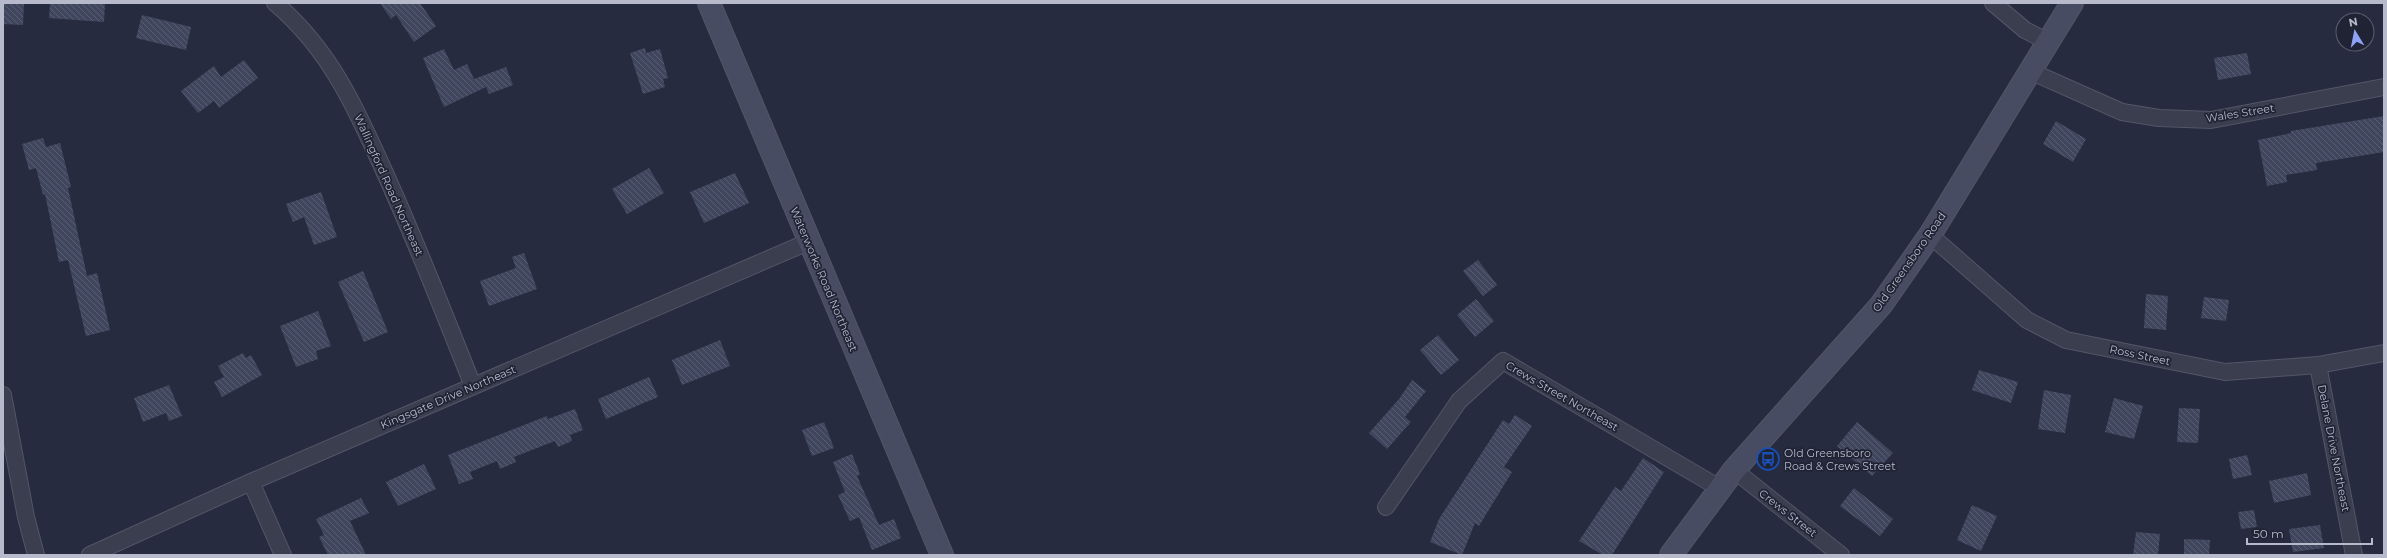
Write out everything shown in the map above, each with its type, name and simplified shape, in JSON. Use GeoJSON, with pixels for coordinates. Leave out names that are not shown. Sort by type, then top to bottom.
{"type":"FeatureCollection","features":[{"type":"Feature","properties":{"kind":"street","name":"Wallingford Road Northeast"},"geometry":{"type":"LineString","coordinates":[[275,3],[294,18],[319,47],[336,72],[361,120],[411,231],[473,386]]}},
{"type":"Feature","properties":{"kind":"street","name":"Waterworks Road Northeast"},"geometry":{"type":"LineString","coordinates":[[709,3],[808,242],[942,555]]}},
{"type":"Feature","properties":{"kind":"street"},"geometry":{"type":"LineString","coordinates":[[1993,3],[2025,30],[2050,43]]}},
{"type":"Feature","properties":{"kind":"street","name":"Old Greensboro Road"},"geometry":{"type":"LineString","coordinates":[[1671,555],[1734,470],[1881,305],[1930,236],[2050,43],[2072,3]]}},
{"type":"Feature","properties":{"kind":"street","name":"Wales Street"},"geometry":{"type":"LineString","coordinates":[[2032,72],[2122,112],[2159,118],[2210,120],[2384,86]]}},
{"type":"Feature","properties":{"kind":"street","name":"Ross Street"},"geometry":{"type":"LineString","coordinates":[[1930,236],[2026,320],[2066,340],[2225,372],[2318,365],[2384,353]]}},
{"type":"Feature","properties":{"kind":"street","name":"Kingsgate Drive Northeast"},"geometry":{"type":"LineString","coordinates":[[90,555],[251,482],[808,242]]}},
{"type":"Feature","properties":{"kind":"street","name":"Crews Street Northeast"},"geometry":{"type":"LineString","coordinates":[[1386,507],[1459,401],[1503,361],[1721,488]]}},
{"type":"Feature","properties":{"kind":"street","name":"Delane Drive Northeast"},"geometry":{"type":"LineString","coordinates":[[2318,365],[2354,555]]}},
{"type":"Feature","properties":{"kind":"street"},"geometry":{"type":"LineString","coordinates":[[3,395],[26,517],[36,555]]}},
{"type":"Feature","properties":{"kind":"street","name":"Crews Street"},"geometry":{"type":"LineString","coordinates":[[1734,470],[1841,555]]}},
{"type":"Feature","properties":{"kind":"street"},"geometry":{"type":"LineString","coordinates":[[251,482],[282,555]]}},
{"type":"Feature","properties":{"kind":"building"},"geometry":{"type":"Polygon","coordinates":[[[3,3],[24,3],[23,25],[3,24],[3,3]]]}},
{"type":"Feature","properties":{"kind":"building"},"geometry":{"type":"Polygon","coordinates":[[[50,3],[105,3],[104,22],[49,18],[50,3]]]}},
{"type":"Feature","properties":{"kind":"building"},"geometry":{"type":"Polygon","coordinates":[[[380,3],[420,3],[436,26],[414,42],[396,15],[391,19],[380,3]]]}},
{"type":"Feature","properties":{"kind":"building"},"geometry":{"type":"Polygon","coordinates":[[[142,15],[191,27],[186,50],[136,38],[142,15]]]}},
{"type":"Feature","properties":{"kind":"building"},"geometry":{"type":"Polygon","coordinates":[[[645,48],[646,53],[660,49],[668,78],[663,79],[665,87],[643,94],[630,53],[645,48]]]}},
{"type":"Feature","properties":{"kind":"building"},"geometry":{"type":"Polygon","coordinates":[[[444,49],[454,70],[467,64],[474,79],[506,67],[513,85],[489,94],[486,87],[444,107],[423,58],[444,49]]]}},
{"type":"Feature","properties":{"kind":"building"},"geometry":{"type":"Polygon","coordinates":[[[2247,53],[2251,74],[2218,80],[2214,58],[2247,53]]]}},
{"type":"Feature","properties":{"kind":"building"},"geometry":{"type":"Polygon","coordinates":[[[244,60],[258,78],[219,108],[214,101],[198,113],[181,91],[214,66],[221,77],[244,60]]]}},
{"type":"Feature","properties":{"kind":"building"},"geometry":{"type":"Polygon","coordinates":[[[2384,116],[2384,152],[2316,163],[2317,170],[2286,175],[2287,182],[2267,186],[2258,140],[2291,133],[2291,131],[2384,116]]]}},
{"type":"Feature","properties":{"kind":"building"},"geometry":{"type":"Polygon","coordinates":[[[2056,121],[2086,139],[2073,162],[2043,144],[2056,121]]]}},
{"type":"Feature","properties":{"kind":"building"},"geometry":{"type":"Polygon","coordinates":[[[43,138],[46,147],[60,143],[71,187],[68,188],[87,276],[97,273],[110,330],[86,336],[68,260],[59,262],[45,194],[43,195],[36,168],[29,170],[22,144],[43,138]]]}},
{"type":"Feature","properties":{"kind":"building"},"geometry":{"type":"Polygon","coordinates":[[[649,168],[664,193],[627,214],[612,189],[649,168]]]}},
{"type":"Feature","properties":{"kind":"building"},"geometry":{"type":"Polygon","coordinates":[[[735,173],[749,203],[704,223],[690,192],[735,173]]]}},
{"type":"Feature","properties":{"kind":"building"},"geometry":{"type":"Polygon","coordinates":[[[321,192],[337,237],[314,245],[304,217],[293,222],[286,204],[321,192]]]}},
{"type":"Feature","properties":{"kind":"building"},"geometry":{"type":"Polygon","coordinates":[[[524,253],[537,289],[489,306],[480,281],[516,268],[512,257],[524,253]]]}},
{"type":"Feature","properties":{"kind":"building"},"geometry":{"type":"Polygon","coordinates":[[[1478,260],[1497,285],[1483,296],[1463,271],[1478,260]]]}},
{"type":"Feature","properties":{"kind":"building"},"geometry":{"type":"Polygon","coordinates":[[[363,271],[388,332],[364,342],[338,282],[363,271]]]}},
{"type":"Feature","properties":{"kind":"building"},"geometry":{"type":"Polygon","coordinates":[[[2146,294],[2168,296],[2166,330],[2144,328],[2146,294]]]}},
{"type":"Feature","properties":{"kind":"building"},"geometry":{"type":"Polygon","coordinates":[[[2204,297],[2229,300],[2226,321],[2201,318],[2204,297]]]}},
{"type":"Feature","properties":{"kind":"building"},"geometry":{"type":"Polygon","coordinates":[[[1476,299],[1494,321],[1475,337],[1457,315],[1476,299]]]}},
{"type":"Feature","properties":{"kind":"building"},"geometry":{"type":"Polygon","coordinates":[[[318,311],[331,346],[316,351],[318,359],[296,367],[280,326],[318,311]]]}},
{"type":"Feature","properties":{"kind":"building"},"geometry":{"type":"Polygon","coordinates":[[[1438,335],[1459,360],[1441,375],[1420,350],[1438,335]]]}},
{"type":"Feature","properties":{"kind":"building"},"geometry":{"type":"Polygon","coordinates":[[[720,340],[730,366],[682,385],[672,360],[720,340]]]}},
{"type":"Feature","properties":{"kind":"building"},"geometry":{"type":"Polygon","coordinates":[[[243,353],[246,358],[251,355],[262,375],[222,397],[214,382],[224,377],[218,366],[243,353]]]}},
{"type":"Feature","properties":{"kind":"building"},"geometry":{"type":"Polygon","coordinates":[[[1979,370],[2018,382],[2011,403],[1972,390],[1979,370]]]}},
{"type":"Feature","properties":{"kind":"building"},"geometry":{"type":"Polygon","coordinates":[[[649,377],[658,397],[606,419],[598,399],[649,377]]]}},
{"type":"Feature","properties":{"kind":"building"},"geometry":{"type":"Polygon","coordinates":[[[1412,380],[1426,391],[1405,417],[1411,422],[1387,449],[1369,433],[1399,399],[1412,380]]]}},
{"type":"Feature","properties":{"kind":"building"},"geometry":{"type":"Polygon","coordinates":[[[169,385],[182,416],[169,421],[166,413],[143,422],[134,398],[169,385]]]}},
{"type":"Feature","properties":{"kind":"building"},"geometry":{"type":"Polygon","coordinates":[[[2044,390],[2071,395],[2065,433],[2038,429],[2044,390]]]}},
{"type":"Feature","properties":{"kind":"building"},"geometry":{"type":"Polygon","coordinates":[[[2114,398],[2143,406],[2134,439],[2105,432],[2114,398]]]}},
{"type":"Feature","properties":{"kind":"building"},"geometry":{"type":"Polygon","coordinates":[[[2179,408],[2200,409],[2198,443],[2177,442],[2179,408]]]}},
{"type":"Feature","properties":{"kind":"building"},"geometry":{"type":"Polygon","coordinates":[[[575,409],[583,430],[570,435],[572,441],[558,447],[555,441],[514,457],[516,462],[500,469],[497,461],[470,472],[473,479],[459,484],[448,455],[547,416],[548,419],[575,409]]]}},
{"type":"Feature","properties":{"kind":"building"},"geometry":{"type":"Polygon","coordinates":[[[1515,415],[1532,426],[1504,467],[1512,472],[1479,526],[1475,523],[1462,555],[1430,542],[1439,519],[1503,420],[1509,424],[1515,415]]]}},
{"type":"Feature","properties":{"kind":"building"},"geometry":{"type":"Polygon","coordinates":[[[824,422],[834,448],[812,456],[802,430],[824,422]]]}},
{"type":"Feature","properties":{"kind":"building"},"geometry":{"type":"Polygon","coordinates":[[[1857,422],[1893,453],[1872,476],[1837,446],[1857,422]]]}},
{"type":"Feature","properties":{"kind":"building"},"geometry":{"type":"Polygon","coordinates":[[[852,454],[860,474],[857,476],[879,525],[894,519],[901,538],[872,550],[859,517],[850,521],[838,495],[845,492],[833,462],[852,454]]]}},
{"type":"Feature","properties":{"kind":"building"},"geometry":{"type":"Polygon","coordinates":[[[2247,455],[2252,475],[2233,479],[2229,459],[2247,455]]]}},
{"type":"Feature","properties":{"kind":"building"},"geometry":{"type":"Polygon","coordinates":[[[1643,458],[1664,472],[1612,555],[1603,555],[1579,541],[1615,487],[1621,491],[1643,458]]]}},
{"type":"Feature","properties":{"kind":"building"},"geometry":{"type":"Polygon","coordinates":[[[424,464],[436,489],[398,506],[386,482],[424,464]]]}},
{"type":"Feature","properties":{"kind":"building"},"geometry":{"type":"Polygon","coordinates":[[[2307,473],[2311,495],[2274,503],[2269,481],[2307,473]]]}},
{"type":"Feature","properties":{"kind":"building"},"geometry":{"type":"Polygon","coordinates":[[[1854,488],[1893,519],[1880,536],[1840,506],[1854,488]]]}},
{"type":"Feature","properties":{"kind":"building"},"geometry":{"type":"Polygon","coordinates":[[[361,498],[369,513],[350,521],[366,555],[328,555],[319,537],[324,535],[316,519],[361,498]]]}},
{"type":"Feature","properties":{"kind":"building"},"geometry":{"type":"Polygon","coordinates":[[[1972,505],[1997,516],[1981,551],[1957,540],[1972,505]]]}},
{"type":"Feature","properties":{"kind":"building"},"geometry":{"type":"Polygon","coordinates":[[[2254,510],[2257,527],[2241,529],[2238,512],[2254,510]]]}},
{"type":"Feature","properties":{"kind":"building"},"geometry":{"type":"Polygon","coordinates":[[[2320,525],[2324,548],[2293,552],[2289,529],[2320,525]]]}},
{"type":"Feature","properties":{"kind":"building"},"geometry":{"type":"Polygon","coordinates":[[[2136,532],[2160,534],[2158,555],[2133,555],[2136,532]]]}},
{"type":"Feature","properties":{"kind":"building"},"geometry":{"type":"Polygon","coordinates":[[[2184,539],[2210,540],[2209,555],[2184,555],[2184,539]]]}},
{"type":"Feature","properties":{"kind":"place","name":"Old Greensboro Road & Crews Street"},"geometry":{"type":"Point","coordinates":[1768,459]}}]}
